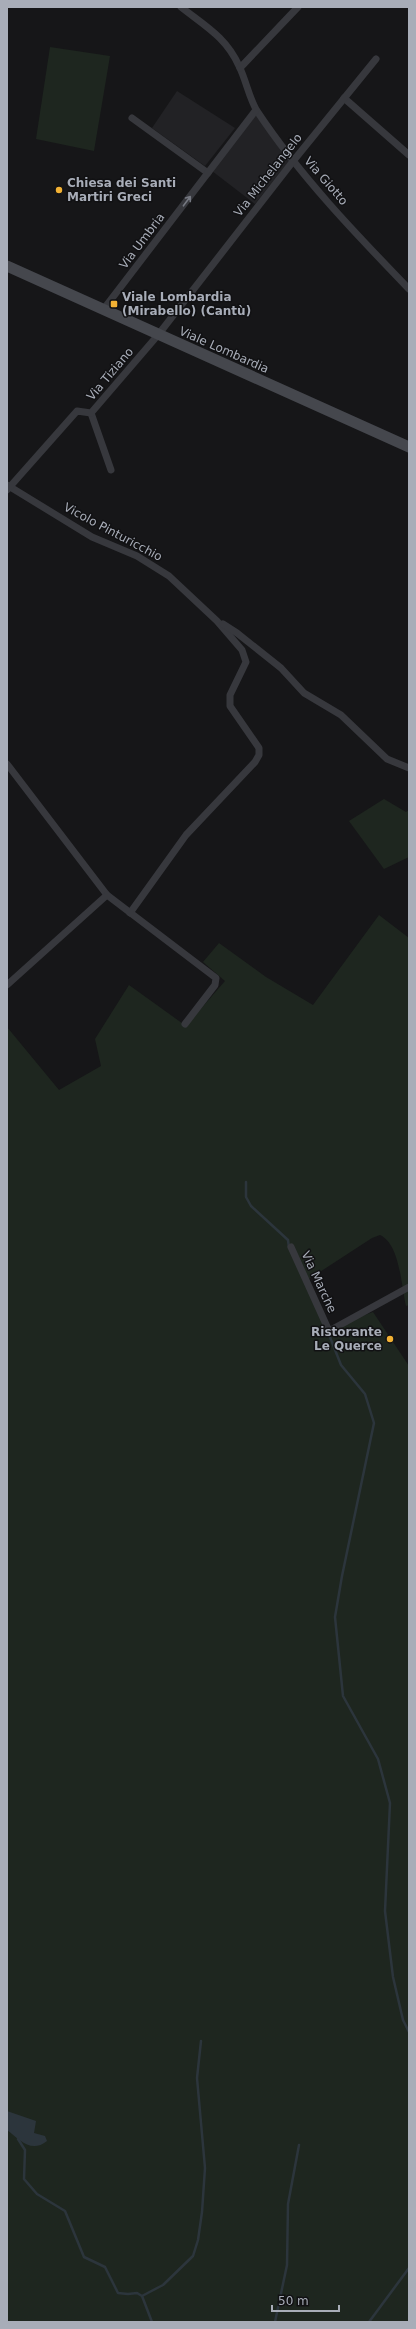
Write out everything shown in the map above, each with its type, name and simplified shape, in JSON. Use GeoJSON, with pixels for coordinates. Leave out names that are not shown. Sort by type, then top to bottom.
{"type":"FeatureCollection","features":[{"type":"Feature","properties":{"kind":"main road","name":"Viale Lombardia"},"geometry":{"type":"LineString","coordinates":[[7,266],[409,447]]}},
{"type":"Feature","properties":{"kind":"street","name":"Via Giotto"},"geometry":{"type":"LineString","coordinates":[[181,7],[226,42],[240,68],[256,110],[294,160],[367,246],[409,289]]}},
{"type":"Feature","properties":{"kind":"street"},"geometry":{"type":"LineString","coordinates":[[240,68],[298,7]]}},
{"type":"Feature","properties":{"kind":"street","name":"Via Michelangelo"},"geometry":{"type":"LineString","coordinates":[[158,334],[294,160],[376,59]]}},
{"type":"Feature","properties":{"kind":"street"},"geometry":{"type":"LineString","coordinates":[[344,98],[409,155]]}},
{"type":"Feature","properties":{"kind":"street","name":"Via Umbria"},"geometry":{"type":"LineString","coordinates":[[103,310],[256,110]]}},
{"type":"Feature","properties":{"kind":"street"},"geometry":{"type":"LineString","coordinates":[[132,118],[208,173]]}},
{"type":"Feature","properties":{"kind":"street","name":"Via Tiziano"},"geometry":{"type":"LineString","coordinates":[[8,487],[78,411],[91,413],[158,334]]}},
{"type":"Feature","properties":{"kind":"street"},"geometry":{"type":"LineString","coordinates":[[91,413],[111,470]]}},
{"type":"Feature","properties":{"kind":"street","name":"Vicolo Pinturicchio"},"geometry":{"type":"LineString","coordinates":[[8,487],[92,537],[137,556],[169,576],[217,621]]}},
{"type":"Feature","properties":{"kind":"street"},"geometry":{"type":"LineString","coordinates":[[217,621],[237,633],[281,668],[304,692],[341,715],[387,759],[409,768]]}},
{"type":"Feature","properties":{"kind":"street"},"geometry":{"type":"LineString","coordinates":[[130,913],[186,835],[255,762],[259,755],[259,748],[230,706],[230,695],[246,662],[242,650],[217,621]]}},
{"type":"Feature","properties":{"kind":"street"},"geometry":{"type":"LineString","coordinates":[[7,764],[107,895],[216,978],[215,985],[185,1024]]}},
{"type":"Feature","properties":{"kind":"street"},"geometry":{"type":"LineString","coordinates":[[7,985],[107,895]]}},
{"type":"Feature","properties":{"kind":"street","name":"Via Marche"},"geometry":{"type":"LineString","coordinates":[[291,1247],[329,1330],[409,1287]]}},
{"type":"Feature","properties":{"kind":"shaded area"},"geometry":{"type":"Polygon","coordinates":[[[50,47],[110,56],[94,151],[36,139],[50,47]]]}},
{"type":"Feature","properties":{"kind":"shaded area"},"geometry":{"type":"Polygon","coordinates":[[[177,91],[235,128],[205,166],[152,128],[177,91]]]}},
{"type":"Feature","properties":{"kind":"shaded area"},"geometry":{"type":"Polygon","coordinates":[[[257,113],[290,160],[255,204],[212,171],[257,113]]]}},
{"type":"Feature","properties":{"kind":"shaded area"},"geometry":{"type":"Polygon","coordinates":[[[384,799],[406,812],[409,810],[409,857],[384,869],[349,821],[384,799]]]}},
{"type":"Feature","properties":{"kind":"shaded area"},"geometry":{"type":"Polygon","coordinates":[[[379,915],[409,938],[409,1305],[406,1306],[396,1256],[387,1240],[380,1235],[372,1238],[309,1279],[329,1326],[333,1327],[373,1312],[409,1366],[409,2322],[7,2322],[7,1027],[59,1090],[101,1066],[95,1039],[129,985],[186,1026],[225,981],[203,962],[219,943],[266,977],[313,1005],[379,915]]]}},
{"type":"Feature","properties":{"kind":"shaded area"},"geometry":{"type":"Polygon","coordinates":[[[7,2111],[36,2121],[34,2133],[45,2136],[47,2141],[41,2145],[30,2146],[21,2141],[7,2130],[7,2111]]]}},
{"type":"Feature","properties":{"kind":"waterway"},"geometry":{"type":"LineString","coordinates":[[246,1182],[246,1197],[251,1206],[288,1240],[289,1248]]}},
{"type":"Feature","properties":{"kind":"waterway"},"geometry":{"type":"LineString","coordinates":[[328,1332],[341,1365],[365,1394],[374,1423],[342,1576],[335,1617],[343,1696],[378,1759],[390,1803],[385,1911],[393,1977],[403,2020],[409,2032]]}},
{"type":"Feature","properties":{"kind":"waterway"},"geometry":{"type":"LineString","coordinates":[[142,2296],[163,2285],[193,2256],[198,2240],[202,2212],[205,2168],[197,2078],[201,2041]]}},
{"type":"Feature","properties":{"kind":"waterway"},"geometry":{"type":"LineString","coordinates":[[18,2139],[25,2150],[24,2179],[37,2194],[65,2211],[84,2257],[105,2267],[118,2293],[137,2293],[142,2296],[152,2322]]}},
{"type":"Feature","properties":{"kind":"waterway"},"geometry":{"type":"LineString","coordinates":[[275,2322],[287,2265],[288,2204],[299,2145]]}},
{"type":"Feature","properties":{"kind":"waterway"},"geometry":{"type":"LineString","coordinates":[[369,2322],[409,2268]]}},
{"type":"Feature","properties":{"kind":"place","name":"Chiesa dei Santi Martiri Greci"},"geometry":{"type":"Point","coordinates":[59,190]}},
{"type":"Feature","properties":{"kind":"place","name":"Viale Lombardia (Mirabello) (Cantù)"},"geometry":{"type":"Point","coordinates":[114,304]}},
{"type":"Feature","properties":{"kind":"place","name":"Ristorante Le Querce"},"geometry":{"type":"Point","coordinates":[390,1339]}}]}
